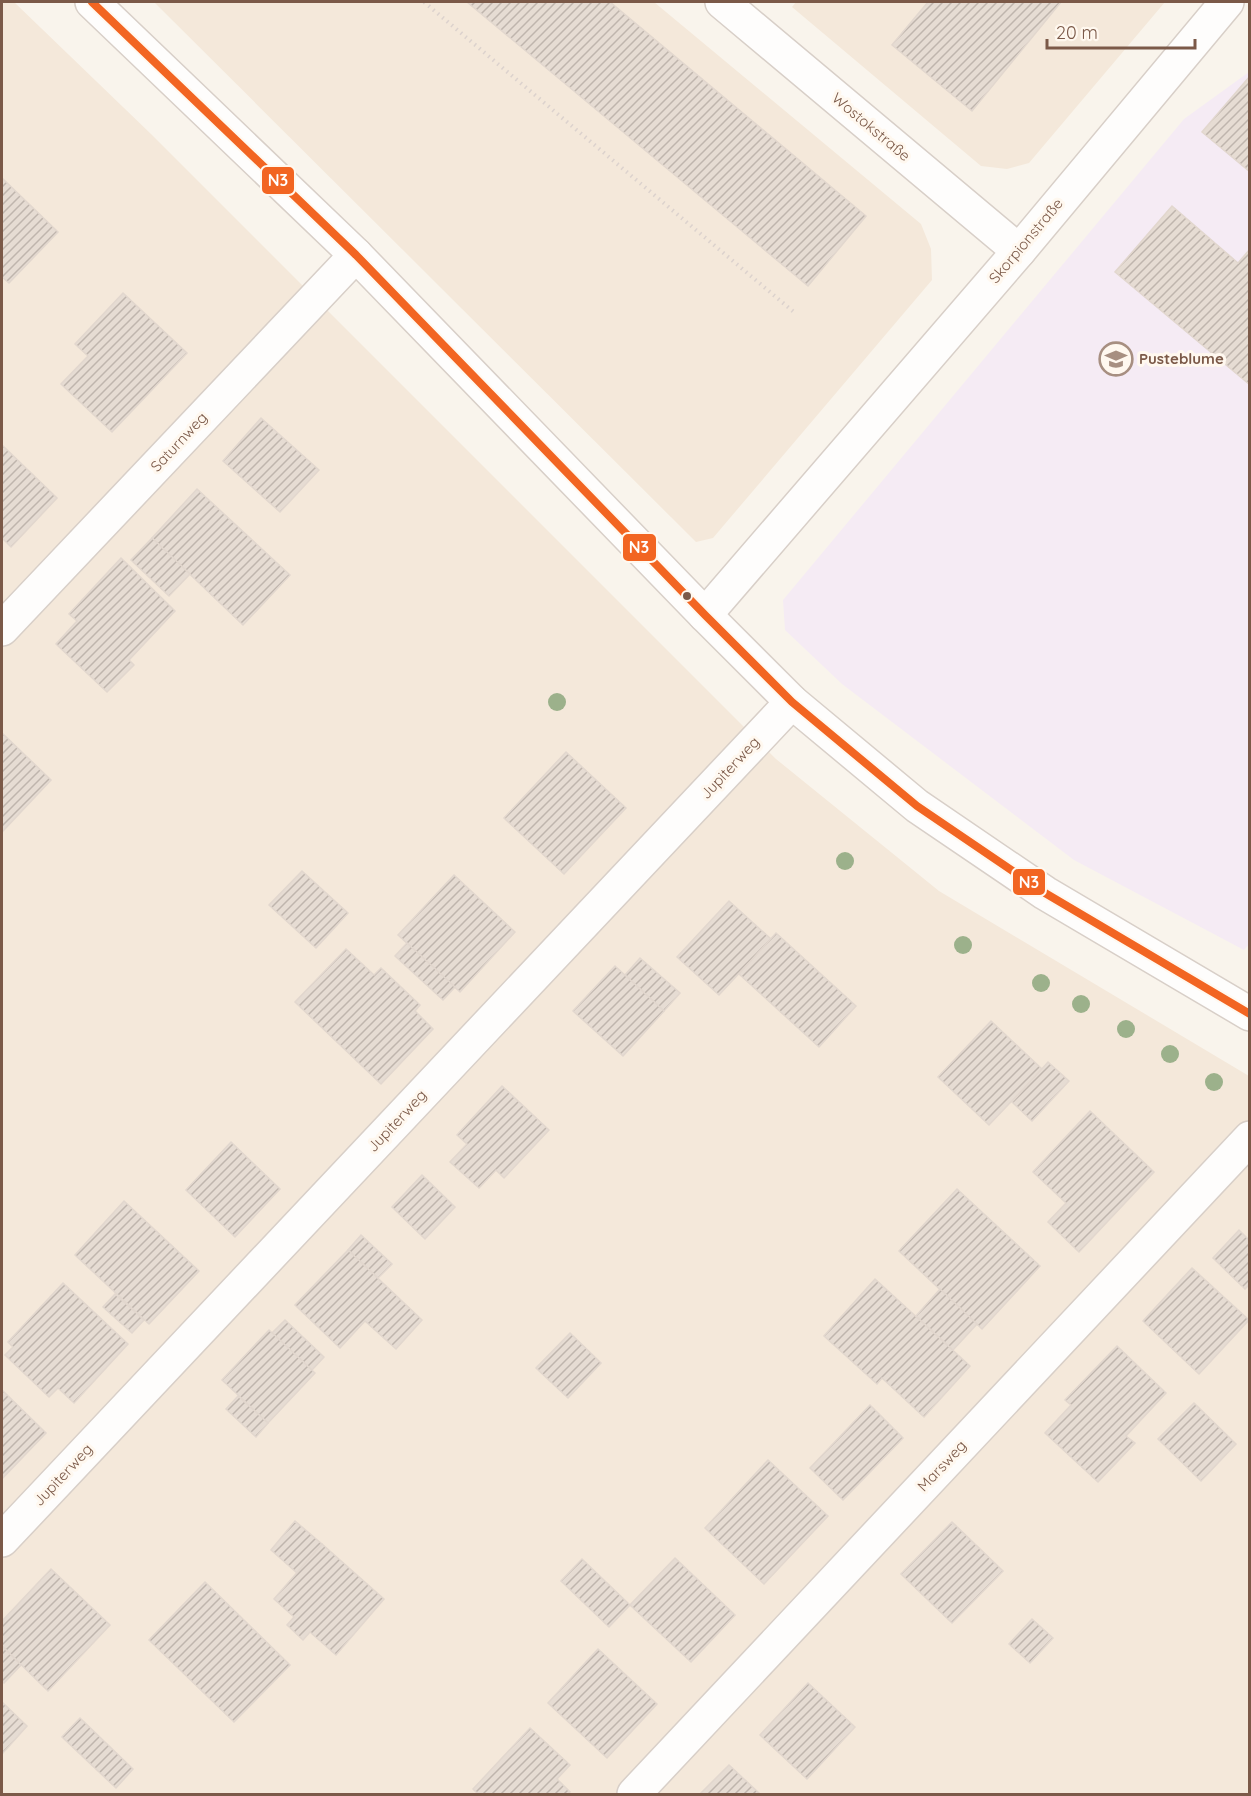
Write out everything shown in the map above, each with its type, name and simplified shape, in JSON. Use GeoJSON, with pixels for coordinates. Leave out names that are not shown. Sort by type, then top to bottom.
{"type":"FeatureCollection","features":[{"type":"Feature","properties":{"kind":"street"},"geometry":{"type":"LineString","coordinates":[[92,2],[356,255],[792,702],[926,812],[1045,893],[1250,1014]]}},
{"type":"Feature","properties":{"kind":"street","name":"Wostokstraße"},"geometry":{"type":"LineString","coordinates":[[722,2],[1019,251]]}},
{"type":"Feature","properties":{"kind":"street","name":"Skorpionstraße"},"geometry":{"type":"LineString","coordinates":[[705,615],[1019,251],[1227,2]]}},
{"type":"Feature","properties":{"kind":"street","name":"Saturnweg"},"geometry":{"type":"LineString","coordinates":[[2,629],[356,255]]}},
{"type":"Feature","properties":{"kind":"street","name":"Jupiterweg"},"geometry":{"type":"LineString","coordinates":[[2,1540],[792,702]]}},
{"type":"Feature","properties":{"kind":"street","name":"Marsweg"},"geometry":{"type":"LineString","coordinates":[[634,1794],[1250,1138]]}},
{"type":"Feature","properties":{"kind":"path"},"geometry":{"type":"LineString","coordinates":[[424,2],[795,313]]}},
{"type":"Feature","properties":{"kind":"shaded area"},"geometry":{"type":"Polygon","coordinates":[[[2,2],[14,2],[151,134],[776,759],[939,891],[1249,1076],[1250,1794],[2,1794],[2,2]]]}},
{"type":"Feature","properties":{"kind":"shaded area"},"geometry":{"type":"Polygon","coordinates":[[[154,2],[654,2],[921,224],[931,249],[932,280],[713,538],[696,542],[154,2]]]}},
{"type":"Feature","properties":{"kind":"shaded area"},"geometry":{"type":"Polygon","coordinates":[[[796,2],[1165,2],[1029,163],[1007,169],[981,166],[792,7],[796,2]]]}},
{"type":"Feature","properties":{"kind":"shaded area","name":"Pusteblume"},"geometry":{"type":"Polygon","coordinates":[[[1249,72],[1250,943],[1244,950],[1074,860],[842,684],[785,630],[783,600],[1184,119],[1249,72]]]}},
{"type":"Feature","properties":{"kind":"building"},"geometry":{"type":"Polygon","coordinates":[[[467,2],[610,2],[866,216],[808,286],[467,2]]]}},
{"type":"Feature","properties":{"kind":"building"},"geometry":{"type":"Polygon","coordinates":[[[928,2],[1061,2],[972,111],[892,45],[928,2]]]}},
{"type":"Feature","properties":{"kind":"building"},"geometry":{"type":"Polygon","coordinates":[[[1250,76],[1250,172],[1202,132],[1250,76]]]}},
{"type":"Feature","properties":{"kind":"building"},"geometry":{"type":"Polygon","coordinates":[[[2,178],[58,232],[9,283],[2,277],[2,178]]]}},
{"type":"Feature","properties":{"kind":"building"},"geometry":{"type":"Polygon","coordinates":[[[1172,206],[1238,263],[1250,249],[1250,385],[1115,272],[1172,206]]]}},
{"type":"Feature","properties":{"kind":"building"},"geometry":{"type":"Polygon","coordinates":[[[123,293],[187,353],[112,432],[61,384],[88,356],[75,344],[123,293]]]}},
{"type":"Feature","properties":{"kind":"building"},"geometry":{"type":"Polygon","coordinates":[[[261,418],[319,470],[280,512],[223,461],[261,418]]]}},
{"type":"Feature","properties":{"kind":"building"},"geometry":{"type":"Polygon","coordinates":[[[2,445],[57,498],[11,547],[2,538],[2,445]]]}},
{"type":"Feature","properties":{"kind":"building"},"geometry":{"type":"Polygon","coordinates":[[[197,489],[290,575],[243,625],[152,538],[197,489]]]}},
{"type":"Feature","properties":{"kind":"building"},"geometry":{"type":"Polygon","coordinates":[[[152,538],[190,574],[169,596],[131,560],[152,538]]]}},
{"type":"Feature","properties":{"kind":"building"},"geometry":{"type":"Polygon","coordinates":[[[121,558],[175,611],[129,660],[134,665],[107,692],[56,644],[77,621],[69,614],[121,558]]]}},
{"type":"Feature","properties":{"kind":"building"},"geometry":{"type":"Polygon","coordinates":[[[2,733],[51,780],[2,832],[2,733]]]}},
{"type":"Feature","properties":{"kind":"building"},"geometry":{"type":"Polygon","coordinates":[[[566,752],[626,808],[564,874],[504,818],[566,752]]]}},
{"type":"Feature","properties":{"kind":"building"},"geometry":{"type":"Polygon","coordinates":[[[302,871],[348,913],[316,948],[269,905],[302,871]]]}},
{"type":"Feature","properties":{"kind":"building"},"geometry":{"type":"Polygon","coordinates":[[[454,875],[515,932],[460,992],[398,935],[454,875]]]}},
{"type":"Feature","properties":{"kind":"building"},"geometry":{"type":"Polygon","coordinates":[[[729,901],[771,939],[719,995],[677,957],[729,901]]]}},
{"type":"Feature","properties":{"kind":"building"},"geometry":{"type":"Polygon","coordinates":[[[776,933],[856,1006],[819,1047],[739,974],[776,933]]]}},
{"type":"Feature","properties":{"kind":"building"},"geometry":{"type":"Polygon","coordinates":[[[407,943],[455,987],[443,1000],[395,956],[407,943]]]}},
{"type":"Feature","properties":{"kind":"building"},"geometry":{"type":"Polygon","coordinates":[[[346,949],[374,975],[381,968],[420,1005],[415,1011],[433,1029],[381,1084],[295,1002],[346,949]]]}},
{"type":"Feature","properties":{"kind":"building"},"geometry":{"type":"Polygon","coordinates":[[[640,958],[680,993],[664,1011],[625,975],[640,958]]]}},
{"type":"Feature","properties":{"kind":"building"},"geometry":{"type":"Polygon","coordinates":[[[615,966],[664,1011],[623,1056],[573,1011],[615,966]]]}},
{"type":"Feature","properties":{"kind":"building"},"geometry":{"type":"Polygon","coordinates":[[[991,1021],[1042,1069],[989,1125],[938,1077],[991,1021]]]}},
{"type":"Feature","properties":{"kind":"building"},"geometry":{"type":"Polygon","coordinates":[[[1048,1062],[1069,1081],[1032,1121],[1012,1102],[1048,1062]]]}},
{"type":"Feature","properties":{"kind":"building"},"geometry":{"type":"Polygon","coordinates":[[[502,1086],[549,1130],[504,1178],[496,1170],[479,1188],[450,1162],[467,1144],[457,1135],[502,1086]]]}},
{"type":"Feature","properties":{"kind":"building"},"geometry":{"type":"Polygon","coordinates":[[[1090,1111],[1154,1172],[1079,1252],[1048,1222],[1066,1203],[1033,1172],[1090,1111]]]}},
{"type":"Feature","properties":{"kind":"building"},"geometry":{"type":"Polygon","coordinates":[[[231,1142],[280,1189],[235,1237],[186,1190],[231,1142]]]}},
{"type":"Feature","properties":{"kind":"building"},"geometry":{"type":"Polygon","coordinates":[[[422,1175],[455,1207],[425,1239],[392,1207],[422,1175]]]}},
{"type":"Feature","properties":{"kind":"building"},"geometry":{"type":"Polygon","coordinates":[[[957,1189],[1040,1266],[982,1329],[899,1251],[957,1189]]]}},
{"type":"Feature","properties":{"kind":"building"},"geometry":{"type":"Polygon","coordinates":[[[124,1201],[199,1271],[149,1324],[75,1255],[124,1201]]]}},
{"type":"Feature","properties":{"kind":"building"},"geometry":{"type":"Polygon","coordinates":[[[1239,1230],[1250,1241],[1250,1284],[1245,1289],[1213,1258],[1239,1230]]]}},
{"type":"Feature","properties":{"kind":"building"},"geometry":{"type":"Polygon","coordinates":[[[361,1235],[392,1264],[378,1278],[348,1250],[361,1235]]]}},
{"type":"Feature","properties":{"kind":"building"},"geometry":{"type":"Polygon","coordinates":[[[348,1250],[422,1320],[396,1349],[365,1321],[340,1348],[295,1305],[348,1250]]]}},
{"type":"Feature","properties":{"kind":"building"},"geometry":{"type":"Polygon","coordinates":[[[1192,1268],[1249,1320],[1199,1374],[1143,1321],[1192,1268]]]}},
{"type":"Feature","properties":{"kind":"building"},"geometry":{"type":"Polygon","coordinates":[[[875,1279],[970,1366],[924,1417],[882,1378],[877,1384],[824,1336],[875,1279]]]}},
{"type":"Feature","properties":{"kind":"building"},"geometry":{"type":"Polygon","coordinates":[[[63,1283],[128,1344],[74,1403],[58,1388],[49,1397],[5,1355],[13,1347],[8,1342],[63,1283]]]}},
{"type":"Feature","properties":{"kind":"building"},"geometry":{"type":"Polygon","coordinates":[[[940,1289],[977,1324],[953,1350],[916,1316],[940,1289]]]}},
{"type":"Feature","properties":{"kind":"building"},"geometry":{"type":"Polygon","coordinates":[[[115,1294],[144,1320],[132,1333],[103,1307],[115,1294]]]}},
{"type":"Feature","properties":{"kind":"building"},"geometry":{"type":"Polygon","coordinates":[[[285,1320],[324,1357],[312,1370],[272,1333],[285,1320]]]}},
{"type":"Feature","properties":{"kind":"building"},"geometry":{"type":"Polygon","coordinates":[[[269,1330],[315,1373],[268,1423],[222,1380],[269,1330]]]}},
{"type":"Feature","properties":{"kind":"building"},"geometry":{"type":"Polygon","coordinates":[[[570,1333],[601,1363],[568,1398],[536,1368],[570,1333]]]}},
{"type":"Feature","properties":{"kind":"building"},"geometry":{"type":"Polygon","coordinates":[[[1117,1346],[1166,1393],[1126,1436],[1135,1443],[1098,1482],[1045,1433],[1071,1405],[1065,1400],[1117,1346]]]}},
{"type":"Feature","properties":{"kind":"building"},"geometry":{"type":"Polygon","coordinates":[[[2,1390],[46,1433],[2,1479],[2,1390]]]}},
{"type":"Feature","properties":{"kind":"building"},"geometry":{"type":"Polygon","coordinates":[[[238,1396],[268,1423],[256,1437],[226,1409],[238,1396]]]}},
{"type":"Feature","properties":{"kind":"building"},"geometry":{"type":"Polygon","coordinates":[[[1194,1403],[1236,1444],[1201,1481],[1158,1439],[1194,1403]]]}},
{"type":"Feature","properties":{"kind":"building"},"geometry":{"type":"Polygon","coordinates":[[[870,1405],[903,1438],[843,1500],[810,1468],[870,1405]]]}},
{"type":"Feature","properties":{"kind":"building"},"geometry":{"type":"Polygon","coordinates":[[[768,1460],[828,1516],[764,1584],[705,1528],[768,1460]]]}},
{"type":"Feature","properties":{"kind":"building"},"geometry":{"type":"Polygon","coordinates":[[[295,1521],[322,1544],[297,1573],[271,1550],[295,1521]]]}},
{"type":"Feature","properties":{"kind":"building"},"geometry":{"type":"Polygon","coordinates":[[[952,1522],[1003,1571],[952,1623],[901,1574],[952,1522]]]}},
{"type":"Feature","properties":{"kind":"building"},"geometry":{"type":"Polygon","coordinates":[[[322,1544],[384,1599],[336,1655],[310,1632],[303,1640],[287,1625],[294,1617],[274,1599],[322,1544]]]}},
{"type":"Feature","properties":{"kind":"building"},"geometry":{"type":"Polygon","coordinates":[[[675,1558],[735,1615],[691,1662],[630,1605],[675,1558]]]}},
{"type":"Feature","properties":{"kind":"building"},"geometry":{"type":"Polygon","coordinates":[[[582,1559],[630,1605],[609,1627],[561,1581],[582,1559]]]}},
{"type":"Feature","properties":{"kind":"building"},"geometry":{"type":"Polygon","coordinates":[[[51,1569],[110,1625],[48,1691],[2,1646],[2,1621],[51,1569]]]}},
{"type":"Feature","properties":{"kind":"building"},"geometry":{"type":"Polygon","coordinates":[[[205,1582],[290,1665],[234,1722],[149,1640],[205,1582]]]}},
{"type":"Feature","properties":{"kind":"building"},"geometry":{"type":"Polygon","coordinates":[[[1032,1619],[1053,1638],[1030,1663],[1009,1644],[1032,1619]]]}},
{"type":"Feature","properties":{"kind":"building"},"geometry":{"type":"Polygon","coordinates":[[[2,1646],[21,1665],[4,1683],[2,1680],[2,1646]]]}},
{"type":"Feature","properties":{"kind":"building"},"geometry":{"type":"Polygon","coordinates":[[[598,1649],[657,1704],[607,1758],[548,1703],[598,1649]]]}},
{"type":"Feature","properties":{"kind":"building"},"geometry":{"type":"Polygon","coordinates":[[[808,1683],[855,1727],[807,1779],[760,1735],[808,1683]]]}},
{"type":"Feature","properties":{"kind":"building"},"geometry":{"type":"Polygon","coordinates":[[[2,1702],[27,1726],[2,1754],[2,1702]]]}},
{"type":"Feature","properties":{"kind":"building"},"geometry":{"type":"Polygon","coordinates":[[[80,1718],[133,1769],[116,1788],[62,1737],[80,1718]]]}},
{"type":"Feature","properties":{"kind":"building"},"geometry":{"type":"Polygon","coordinates":[[[530,1728],[570,1765],[557,1779],[570,1792],[567,1794],[478,1794],[473,1789],[530,1728]]]}},
{"type":"Feature","properties":{"kind":"building"},"geometry":{"type":"Polygon","coordinates":[[[729,1765],[760,1794],[700,1794],[729,1765]]]}},
{"type":"Feature","properties":{"kind":"transit line","name":"N3"},"geometry":{"type":"LineString","coordinates":[[92,2],[356,255],[792,702],[917,806],[1045,893],[1250,1014]]}},
{"type":"Feature","properties":{"kind":"place","name":"Pusteblume"},"geometry":{"type":"Point","coordinates":[1116,359]}}]}
